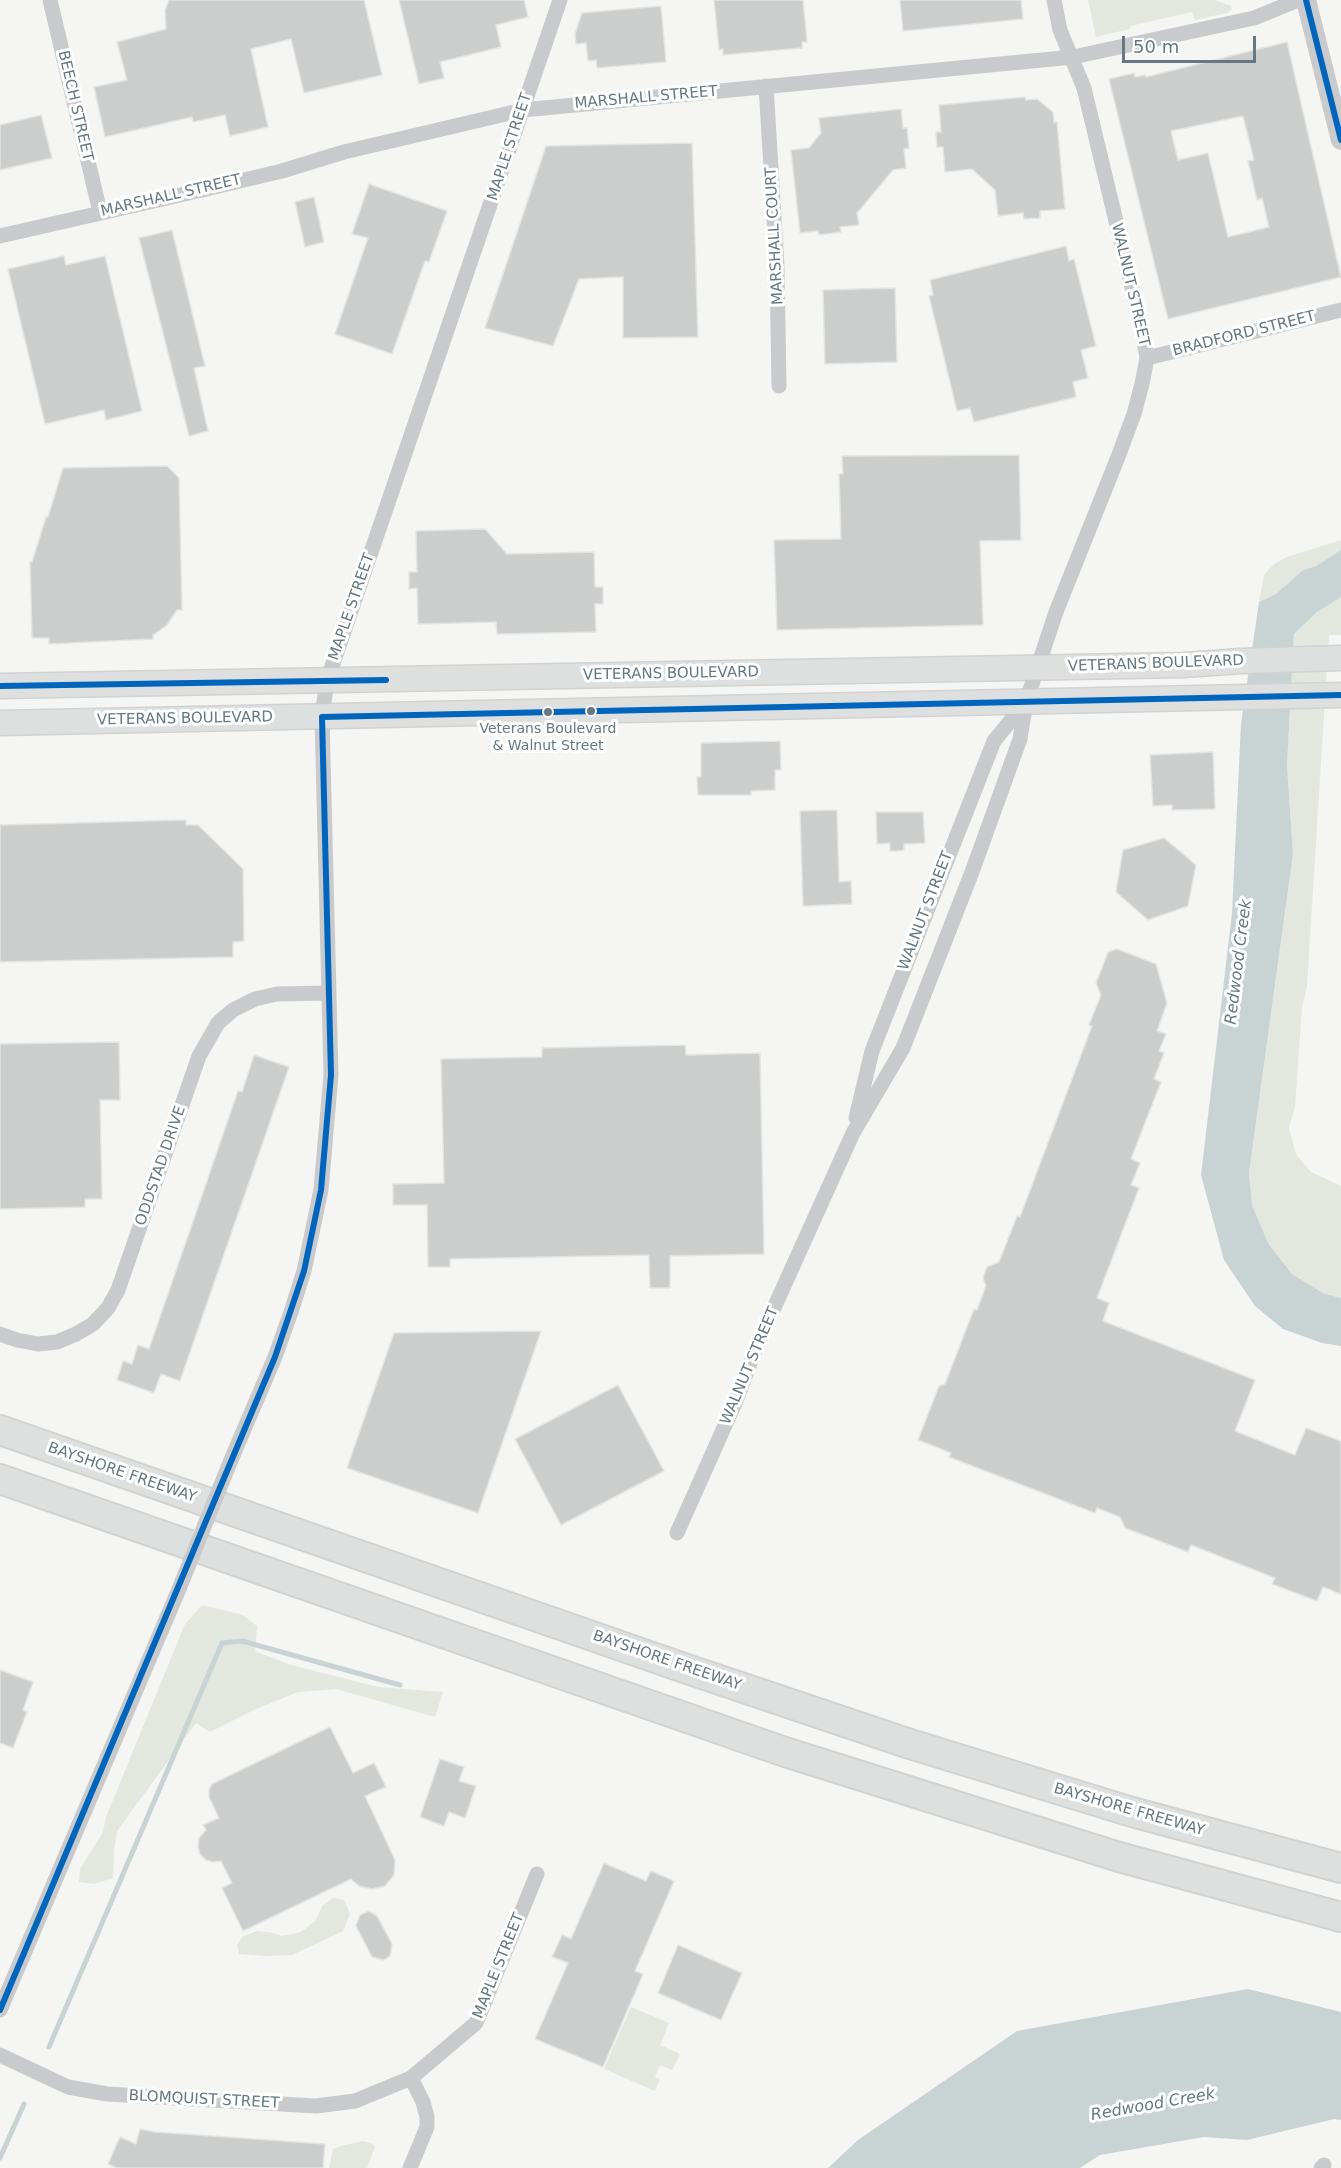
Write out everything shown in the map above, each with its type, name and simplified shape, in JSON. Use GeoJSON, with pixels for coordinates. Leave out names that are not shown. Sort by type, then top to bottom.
{"type":"FeatureCollection","features":[{"type":"Feature","properties":{"kind":"highway","name":"BAYSHORE FREEWAY"},"geometry":{"type":"LineString","coordinates":[[0,1430],[687,1669],[910,1744],[1132,1812],[1341,1868]]}},
{"type":"Feature","properties":{"kind":"highway"},"geometry":{"type":"LineString","coordinates":[[0,1479],[796,1755],[1108,1853],[1341,1917]]}},
{"type":"Feature","properties":{"kind":"main road","name":"VETERANS BOULEVARD"},"geometry":{"type":"LineString","coordinates":[[0,686],[1184,665],[1341,658]]}},
{"type":"Feature","properties":{"kind":"main road"},"geometry":{"type":"LineString","coordinates":[[65,722],[94,702],[111,684]]}},
{"type":"Feature","properties":{"kind":"main road","name":"VETERANS BOULEVARD"},"geometry":{"type":"LineString","coordinates":[[0,723],[1341,694]]}},
{"type":"Feature","properties":{"kind":"street","name":"BEECH STREET"},"geometry":{"type":"LineString","coordinates":[[50,0],[100,212]]}},
{"type":"Feature","properties":{"kind":"street","name":"MAPLE STREET"},"geometry":{"type":"LineString","coordinates":[[0,2010],[275,1357],[304,1271],[321,1190],[331,1075],[322,717],[327,681],[560,0]]}},
{"type":"Feature","properties":{"kind":"street","name":"WALNUT STREET"},"geometry":{"type":"LineString","coordinates":[[677,1533],[735,1403],[755,1350],[853,1133],[903,1048],[972,872],[1020,739],[1026,702],[1056,612],[1134,414],[1147,358],[1084,88],[1060,30],[1054,0]]}},
{"type":"Feature","properties":{"kind":"street","name":"MARSHALL STREET"},"geometry":{"type":"LineString","coordinates":[[0,236],[282,171],[344,152],[523,110],[1073,57],[1254,18],[1298,0]]}},
{"type":"Feature","properties":{"kind":"street"},"geometry":{"type":"LineString","coordinates":[[1306,0],[1341,141]]}},
{"type":"Feature","properties":{"kind":"street","name":"MARSHALL COURT"},"geometry":{"type":"LineString","coordinates":[[766,86],[777,267],[779,386]]}},
{"type":"Feature","properties":{"kind":"street","name":"BRADFORD STREET"},"geometry":{"type":"LineString","coordinates":[[1147,358],[1341,310]]}},
{"type":"Feature","properties":{"kind":"street","name":"WALNUT STREET"},"geometry":{"type":"LineString","coordinates":[[853,1133],[872,1051],[989,751],[994,741],[1026,702]]}},
{"type":"Feature","properties":{"kind":"street","name":"ODDSTAD DRIVE"},"geometry":{"type":"LineString","coordinates":[[0,1334],[38,1344],[57,1342],[93,1324],[108,1308],[118,1290],[199,1056],[218,1023],[233,1010],[255,999],[277,994],[329,993]]}},
{"type":"Feature","properties":{"kind":"street","name":"MAPLE STREET"},"geometry":{"type":"LineString","coordinates":[[411,2078],[476,2024],[537,1874]]}},
{"type":"Feature","properties":{"kind":"street","name":"BLOMQUIST STREET"},"geometry":{"type":"LineString","coordinates":[[0,2055],[68,2087],[107,2094],[316,2106],[355,2101],[411,2078]]}},
{"type":"Feature","properties":{"kind":"street"},"geometry":{"type":"LineString","coordinates":[[410,2168],[425,2136],[428,2117],[411,2078]]}},
{"type":"Feature","properties":{"kind":"shaded area"},"geometry":{"type":"Polygon","coordinates":[[[1088,0],[1214,0],[1231,6],[1232,9],[1227,13],[1195,20],[1192,12],[1130,26],[1130,29],[1096,37],[1088,0]]]}},
{"type":"Feature","properties":{"kind":"shaded area"},"geometry":{"type":"Polygon","coordinates":[[[1341,540],[1341,550],[1316,566],[1303,570],[1276,594],[1259,602],[1264,575],[1274,564],[1287,557],[1341,540]]]}},
{"type":"Feature","properties":{"kind":"shaded area"},"geometry":{"type":"Polygon","coordinates":[[[1341,597],[1341,635],[1329,635],[1307,986],[1302,1007],[1295,1107],[1289,1128],[1296,1154],[1311,1172],[1341,1186],[1341,1298],[1323,1293],[1292,1274],[1268,1243],[1252,1205],[1249,1173],[1293,854],[1287,766],[1294,634],[1317,612],[1341,597]]]}},
{"type":"Feature","properties":{"kind":"shaded area"},"geometry":{"type":"Polygon","coordinates":[[[202,1605],[243,1615],[257,1626],[255,1651],[291,1665],[378,1687],[443,1692],[435,1717],[336,1689],[298,1692],[256,1709],[210,1732],[196,1723],[117,1831],[113,1878],[94,1884],[79,1882],[80,1869],[103,1832],[106,1817],[185,1624],[202,1605]]]}},
{"type":"Feature","properties":{"kind":"shaded area"},"geometry":{"type":"Polygon","coordinates":[[[333,1898],[344,1900],[350,1914],[343,1931],[292,1955],[239,1954],[237,1945],[242,1937],[257,1931],[282,1936],[301,1932],[316,1920],[322,1906],[333,1898]]]}},
{"type":"Feature","properties":{"kind":"shaded area"},"geometry":{"type":"Polygon","coordinates":[[[631,2007],[669,2023],[660,2045],[680,2054],[672,2070],[660,2065],[655,2077],[660,2079],[655,2091],[604,2069],[631,2007]]]}},
{"type":"Feature","properties":{"kind":"shaded area"},"geometry":{"type":"Polygon","coordinates":[[[363,2141],[375,2147],[367,2168],[329,2168],[333,2149],[363,2141]]]}},
{"type":"Feature","properties":{"kind":"water","name":"Redwood Creek"},"geometry":{"type":"Polygon","coordinates":[[[1341,550],[1341,597],[1317,612],[1294,634],[1287,766],[1293,854],[1249,1173],[1252,1205],[1268,1243],[1292,1274],[1323,1293],[1341,1298],[1341,1346],[1322,1343],[1283,1329],[1255,1306],[1224,1260],[1201,1175],[1232,913],[1241,724],[1259,602],[1276,594],[1303,570],[1316,566],[1341,550]]]}},
{"type":"Feature","properties":{"kind":"water","name":"Redwood Creek"},"geometry":{"type":"Polygon","coordinates":[[[1248,1989],[1341,2012],[1341,2120],[1334,2119],[1247,2140],[1204,2137],[1100,2155],[1080,2168],[828,2168],[858,2140],[1017,2031],[1248,1989]]]}},
{"type":"Feature","properties":{"kind":"building"},"geometry":{"type":"Polygon","coordinates":[[[169,0],[364,0],[382,75],[304,93],[291,39],[251,49],[268,127],[230,136],[225,115],[193,122],[192,117],[105,137],[94,87],[127,80],[117,42],[166,29],[165,10],[169,0]]]}},
{"type":"Feature","properties":{"kind":"building"},"geometry":{"type":"Polygon","coordinates":[[[399,0],[524,0],[528,17],[496,25],[501,47],[440,62],[444,78],[419,84],[399,0]]]}},
{"type":"Feature","properties":{"kind":"building"},"geometry":{"type":"Polygon","coordinates":[[[714,0],[803,0],[807,42],[802,42],[802,48],[723,55],[723,49],[719,50],[714,0]]]}},
{"type":"Feature","properties":{"kind":"building"},"geometry":{"type":"Polygon","coordinates":[[[900,0],[1021,0],[1023,19],[903,31],[900,0]]]}},
{"type":"Feature","properties":{"kind":"building"},"geometry":{"type":"Polygon","coordinates":[[[661,6],[666,62],[597,68],[596,60],[588,61],[586,43],[576,44],[575,34],[582,13],[661,6]]]}},
{"type":"Feature","properties":{"kind":"building"},"geometry":{"type":"Polygon","coordinates":[[[1287,42],[1341,277],[1168,319],[1109,79],[1134,73],[1135,77],[1145,75],[1146,77],[1287,42]],[[1243,116],[1171,131],[1178,160],[1208,153],[1228,237],[1269,227],[1262,198],[1257,200],[1248,161],[1254,160],[1243,116]]]}},
{"type":"Feature","properties":{"kind":"building"},"geometry":{"type":"Polygon","coordinates":[[[1025,97],[1026,100],[1037,99],[1053,112],[1054,123],[1057,122],[1065,209],[1040,211],[1040,218],[1024,219],[1023,213],[998,216],[995,190],[972,169],[945,172],[943,147],[937,147],[936,132],[941,132],[939,105],[1025,97]]]}},
{"type":"Feature","properties":{"kind":"building"},"geometry":{"type":"Polygon","coordinates":[[[901,109],[903,128],[907,128],[909,148],[904,149],[906,168],[893,170],[857,213],[859,225],[840,227],[841,232],[819,235],[818,231],[800,233],[791,150],[809,148],[821,133],[819,118],[901,109]]]}},
{"type":"Feature","properties":{"kind":"building"},"geometry":{"type":"Polygon","coordinates":[[[41,115],[52,158],[0,170],[0,125],[41,115]]]}},
{"type":"Feature","properties":{"kind":"building"},"geometry":{"type":"Polygon","coordinates":[[[692,143],[698,337],[623,338],[623,277],[579,279],[553,346],[485,328],[546,146],[692,143]]]}},
{"type":"Feature","properties":{"kind":"building"},"geometry":{"type":"Polygon","coordinates":[[[369,184],[447,211],[429,262],[425,261],[392,354],[335,334],[368,238],[352,234],[369,184]]]}},
{"type":"Feature","properties":{"kind":"building"},"geometry":{"type":"Polygon","coordinates":[[[314,197],[324,242],[305,247],[295,202],[314,197]]]}},
{"type":"Feature","properties":{"kind":"building"},"geometry":{"type":"Polygon","coordinates":[[[172,230],[205,366],[194,368],[208,431],[189,436],[139,238],[172,230]]]}},
{"type":"Feature","properties":{"kind":"building"},"geometry":{"type":"Polygon","coordinates":[[[1066,246],[1069,261],[1074,259],[1096,346],[1081,350],[1088,378],[1073,382],[1076,397],[974,422],[970,408],[957,411],[929,296],[933,295],[930,280],[1066,246]]]}},
{"type":"Feature","properties":{"kind":"building"},"geometry":{"type":"Polygon","coordinates":[[[64,256],[66,265],[105,256],[142,411],[106,420],[104,410],[45,424],[8,269],[64,256]]]}},
{"type":"Feature","properties":{"kind":"building"},"geometry":{"type":"Polygon","coordinates":[[[895,288],[897,362],[825,364],[823,290],[895,288]]]}},
{"type":"Feature","properties":{"kind":"building"},"geometry":{"type":"Polygon","coordinates":[[[1019,455],[1021,540],[980,541],[983,625],[777,630],[774,540],[841,539],[839,474],[843,474],[842,456],[1019,455]]]}},
{"type":"Feature","properties":{"kind":"building"},"geometry":{"type":"Polygon","coordinates":[[[167,466],[179,478],[182,610],[177,610],[167,625],[153,635],[153,639],[49,644],[49,638],[32,638],[30,562],[32,562],[46,517],[48,517],[63,468],[167,466]]]}},
{"type":"Feature","properties":{"kind":"building"},"geometry":{"type":"Polygon","coordinates":[[[485,529],[507,554],[594,552],[595,587],[603,587],[603,604],[595,604],[596,632],[497,634],[496,622],[418,624],[417,588],[409,589],[409,572],[417,572],[416,531],[485,529]]]}},
{"type":"Feature","properties":{"kind":"building"},"geometry":{"type":"Polygon","coordinates":[[[780,741],[781,770],[775,770],[775,790],[751,791],[751,795],[698,795],[697,777],[701,777],[701,743],[780,741]]]}},
{"type":"Feature","properties":{"kind":"building"},"geometry":{"type":"Polygon","coordinates":[[[1213,752],[1215,809],[1172,810],[1172,805],[1153,806],[1150,755],[1213,752]]]}},
{"type":"Feature","properties":{"kind":"building"},"geometry":{"type":"Polygon","coordinates":[[[837,810],[839,882],[851,881],[852,904],[803,906],[800,811],[837,810]]]}},
{"type":"Feature","properties":{"kind":"building"},"geometry":{"type":"Polygon","coordinates":[[[876,812],[923,812],[925,843],[904,844],[904,850],[897,851],[890,851],[890,843],[877,844],[876,812]]]}},
{"type":"Feature","properties":{"kind":"building"},"geometry":{"type":"Polygon","coordinates":[[[186,820],[186,825],[198,825],[243,869],[244,941],[233,942],[233,957],[0,962],[0,825],[186,820]]]}},
{"type":"Feature","properties":{"kind":"building"},"geometry":{"type":"Polygon","coordinates":[[[1164,838],[1196,865],[1188,906],[1148,920],[1116,892],[1123,850],[1164,838]]]}},
{"type":"Feature","properties":{"kind":"building"},"geometry":{"type":"Polygon","coordinates":[[[1117,949],[1156,964],[1167,1003],[1157,1031],[1166,1034],[1159,1051],[1164,1053],[1154,1079],[1161,1082],[1131,1159],[1140,1163],[1131,1185],[1139,1188],[1097,1298],[1109,1303],[1103,1321],[1255,1380],[1235,1431],[1295,1455],[1306,1428],[1341,1441],[1341,1594],[1323,1587],[1317,1601],[1272,1584],[1275,1578],[1191,1545],[1188,1552],[1125,1528],[1120,1517],[1097,1508],[1095,1513],[949,1457],[951,1453],[918,1440],[939,1386],[945,1384],[974,1309],[977,1310],[986,1286],[983,1278],[987,1267],[999,1262],[1017,1216],[1020,1217],[1092,1026],[1089,1025],[1101,995],[1096,983],[1108,952],[1117,949]]]}},
{"type":"Feature","properties":{"kind":"building"},"geometry":{"type":"Polygon","coordinates":[[[119,1042],[120,1100],[100,1100],[102,1199],[85,1199],[85,1207],[0,1209],[0,1044],[119,1042]]]}},
{"type":"Feature","properties":{"kind":"building"},"geometry":{"type":"Polygon","coordinates":[[[685,1045],[686,1055],[760,1053],[764,1254],[670,1256],[670,1288],[650,1288],[649,1255],[450,1259],[450,1267],[428,1267],[427,1205],[393,1205],[393,1184],[444,1183],[441,1059],[542,1057],[542,1048],[685,1045]]]}},
{"type":"Feature","properties":{"kind":"building"},"geometry":{"type":"Polygon","coordinates":[[[254,1055],[289,1067],[180,1381],[161,1374],[154,1393],[117,1380],[123,1361],[132,1364],[138,1345],[149,1349],[238,1091],[242,1092],[254,1055]]]}},
{"type":"Feature","properties":{"kind":"building"},"geometry":{"type":"Polygon","coordinates":[[[541,1331],[478,1513],[347,1468],[394,1333],[541,1331]]]}},
{"type":"Feature","properties":{"kind":"building"},"geometry":{"type":"Polygon","coordinates":[[[618,1385],[664,1471],[561,1525],[515,1439],[618,1385]]]}},
{"type":"Feature","properties":{"kind":"building"},"geometry":{"type":"Polygon","coordinates":[[[0,1670],[33,1682],[23,1710],[27,1712],[13,1748],[0,1743],[0,1670]]]}},
{"type":"Feature","properties":{"kind":"building"},"geometry":{"type":"Polygon","coordinates":[[[330,1727],[353,1773],[374,1763],[386,1787],[365,1796],[395,1860],[394,1875],[385,1886],[372,1889],[359,1886],[351,1879],[243,1931],[222,1888],[232,1883],[221,1861],[206,1860],[200,1854],[198,1847],[199,1838],[206,1830],[203,1825],[219,1818],[209,1797],[209,1790],[212,1784],[330,1727]]]}},
{"type":"Feature","properties":{"kind":"building"},"geometry":{"type":"Polygon","coordinates":[[[440,1759],[464,1767],[459,1781],[476,1786],[465,1818],[449,1812],[444,1826],[420,1817],[440,1759]]]}},
{"type":"Feature","properties":{"kind":"building"},"geometry":{"type":"Polygon","coordinates":[[[604,1863],[646,1881],[651,1871],[674,1881],[635,1971],[643,1974],[603,2067],[535,2039],[568,1963],[552,1957],[562,1935],[571,1939],[604,1863]]]}},
{"type":"Feature","properties":{"kind":"building"},"geometry":{"type":"Polygon","coordinates":[[[369,1911],[377,1916],[392,1944],[390,1956],[384,1960],[372,1957],[356,1926],[360,1915],[369,1911]]]}},
{"type":"Feature","properties":{"kind":"building"},"geometry":{"type":"Polygon","coordinates":[[[678,1945],[742,1973],[721,2020],[658,1993],[678,1945]]]}},
{"type":"Feature","properties":{"kind":"building"},"geometry":{"type":"Polygon","coordinates":[[[140,2129],[325,2144],[323,2168],[117,2168],[108,2164],[120,2137],[136,2144],[140,2129]]]}},
{"type":"Feature","properties":{"kind":"waterway"},"geometry":{"type":"LineString","coordinates":[[49,2047],[222,1643],[242,1641],[400,1685]]}},
{"type":"Feature","properties":{"kind":"waterway"},"geometry":{"type":"LineString","coordinates":[[0,2158],[24,2104]]}},
{"type":"Feature","properties":{"kind":"transit line"},"geometry":{"type":"LineString","coordinates":[[1306,0],[1341,140]]}},
{"type":"Feature","properties":{"kind":"transit line"},"geometry":{"type":"LineString","coordinates":[[0,686],[386,680]]}},
{"type":"Feature","properties":{"kind":"transit line"},"geometry":{"type":"LineString","coordinates":[[0,2010],[275,1357],[304,1271],[321,1190],[331,1075],[322,717],[1341,695]]}},
{"type":"Feature","properties":{"kind":"place","name":"Veterans Boulevard & Walnut Street"},"geometry":{"type":"Point","coordinates":[548,712]}}]}
